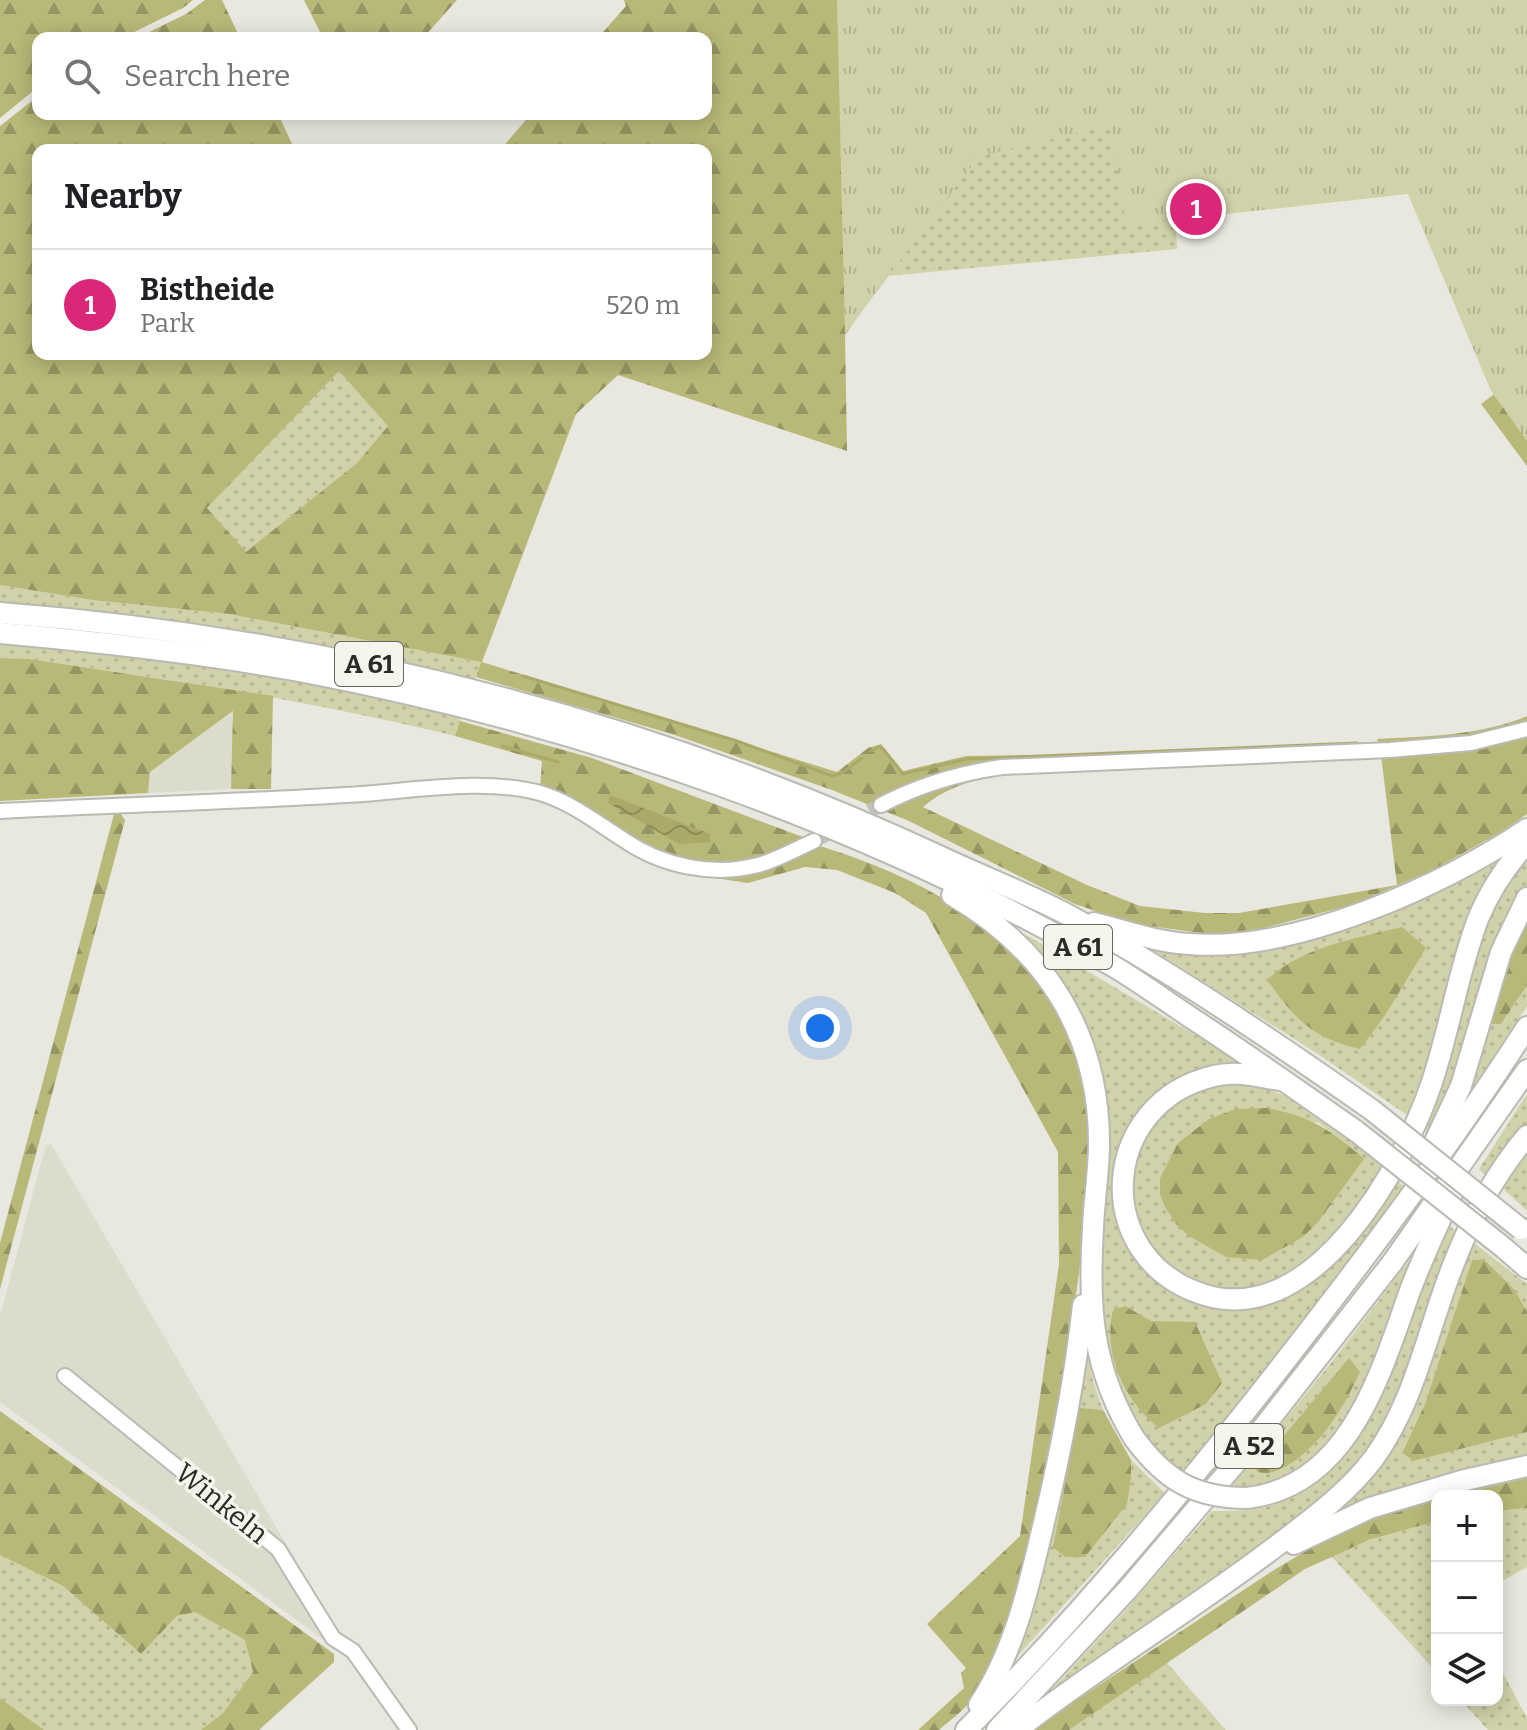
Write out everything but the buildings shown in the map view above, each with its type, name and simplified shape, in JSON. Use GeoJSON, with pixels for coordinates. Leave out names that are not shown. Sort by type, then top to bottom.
{"type":"FeatureCollection","features":[{"type":"Feature","properties":{"kind":"highway","name":"A 61"},"geometry":{"type":"LineString","coordinates":[[0,613],[152,628],[302,651],[420,676],[538,707],[726,767],[844,813],[1069,916],[1253,1026],[1372,1110],[1524,1232]]}},
{"type":"Feature","properties":{"kind":"highway","name":"A 61"},"geometry":{"type":"LineString","coordinates":[[0,633],[224,659],[383,688],[541,728],[636,758],[729,789],[854,839],[1018,915],[1116,968],[1356,1131],[1527,1268]]}},
{"type":"Feature","properties":{"kind":"highway"},"geometry":{"type":"LineString","coordinates":[[1069,916],[1155,940],[1227,945],[1261,941],[1354,914],[1405,895],[1499,849],[1527,829]]}},
{"type":"Feature","properties":{"kind":"highway"},"geometry":{"type":"LineString","coordinates":[[854,839],[963,902],[993,923],[1045,973],[1068,1007],[1092,1075],[1097,1108],[1099,1143],[1091,1316],[1097,1352],[1113,1399],[1134,1438],[1150,1460],[1179,1483],[1214,1496],[1247,1498],[1291,1487],[1314,1472],[1349,1431],[1381,1374],[1425,1253],[1478,1142]]}},
{"type":"Feature","properties":{"kind":"highway"},"geometry":{"type":"LineString","coordinates":[[1288,1082],[1238,1073],[1216,1075],[1189,1084],[1167,1096],[1134,1134],[1124,1161],[1120,1185],[1124,1207],[1142,1250],[1179,1284],[1208,1296],[1238,1298],[1267,1295],[1297,1281],[1358,1219],[1403,1149],[1431,1084],[1478,919],[1508,863],[1527,843]]}},
{"type":"Feature","properties":{"kind":"highway"},"geometry":{"type":"LineString","coordinates":[[1406,1200],[1461,1086],[1501,952],[1527,898]]}},
{"type":"Feature","properties":{"kind":"highway","name":"A 52"},"geometry":{"type":"LineString","coordinates":[[964,1730],[1041,1656],[1164,1514],[1353,1273],[1478,1103],[1527,1027]]}},
{"type":"Feature","properties":{"kind":"highway","name":"A 52"},"geometry":{"type":"LineString","coordinates":[[997,1730],[1129,1588],[1233,1466],[1392,1263],[1527,1070]]}},
{"type":"Feature","properties":{"kind":"highway"},"geometry":{"type":"LineString","coordinates":[[1017,1730],[1248,1568],[1344,1490],[1373,1459],[1410,1391],[1462,1244],[1505,1163],[1527,1136]]}},
{"type":"Feature","properties":{"kind":"highway"},"geometry":{"type":"LineString","coordinates":[[964,1730],[998,1676],[1013,1640],[1036,1557],[1058,1464],[1093,1230]]}},
{"type":"Feature","properties":{"kind":"highway"},"geometry":{"type":"LineString","coordinates":[[1248,1568],[1370,1508],[1461,1481],[1527,1466]]}},
{"type":"Feature","properties":{"kind":"street"},"geometry":{"type":"LineString","coordinates":[[881,805],[943,779],[1002,767],[1390,750],[1471,743],[1527,729]]}},
{"type":"Feature","properties":{"kind":"street"},"geometry":{"type":"LineString","coordinates":[[0,811],[209,803],[466,787],[519,788],[575,808],[662,861],[693,868],[725,869],[758,865],[814,841]]}},
{"type":"Feature","properties":{"kind":"street","name":"Winkeln"},"geometry":{"type":"LineString","coordinates":[[65,1376],[278,1549],[333,1638],[353,1651],[409,1730]]}},
{"type":"Feature","properties":{"kind":"shaded area"},"geometry":{"type":"Polygon","coordinates":[[[234,711],[231,789],[148,793],[150,772],[234,711]]]}},
{"type":"Feature","properties":{"kind":"shaded area"},"geometry":{"type":"Polygon","coordinates":[[[51,1144],[345,1644],[329,1644],[0,1402],[0,1316],[46,1145],[51,1144]]]}},
{"type":"Feature","properties":{"kind":"green space"},"geometry":{"type":"Polygon","coordinates":[[[0,0],[193,0],[134,32],[32,32],[32,92],[0,118],[0,0]]]}},
{"type":"Feature","properties":{"kind":"green space"},"geometry":{"type":"Polygon","coordinates":[[[205,0],[222,0],[237,32],[149,32],[186,14],[205,0]]]}},
{"type":"Feature","properties":{"kind":"green space"},"geometry":{"type":"Polygon","coordinates":[[[304,0],[457,0],[428,32],[320,32],[304,0]]]}},
{"type":"Feature","properties":{"kind":"green space"},"geometry":{"type":"Polygon","coordinates":[[[624,0],[1075,0],[845,335],[847,451],[618,375],[576,414],[482,662],[837,772],[868,748],[881,744],[903,771],[966,756],[1037,755],[1038,772],[963,784],[923,807],[1087,885],[1140,906],[1239,913],[1397,885],[1381,755],[1527,735],[1527,814],[1431,871],[1351,905],[1264,928],[1215,935],[1142,925],[1075,904],[909,821],[832,790],[672,734],[476,677],[481,662],[229,614],[92,600],[0,585],[0,126],[32,101],[32,120],[281,120],[292,144],[32,144],[32,360],[712,360],[712,144],[505,144],[526,120],[712,120],[712,32],[603,32],[626,6],[624,0]],[[339,371],[207,508],[246,552],[357,463],[388,426],[339,371]]]}},
{"type":"Feature","properties":{"kind":"green space"},"geometry":{"type":"Polygon","coordinates":[[[837,0],[1527,0],[1527,441],[1491,391],[1408,194],[1126,225],[1110,125],[973,158],[973,164],[845,334],[837,0]]]}},
{"type":"Feature","properties":{"kind":"green space"},"geometry":{"type":"Polygon","coordinates":[[[1075,0],[1175,202],[1177,249],[887,276],[970,88],[1075,0]]]}},
{"type":"Feature","properties":{"kind":"green space"},"geometry":{"type":"Polygon","coordinates":[[[1527,369],[1527,466],[1481,404],[1527,369]]]}},
{"type":"Feature","properties":{"kind":"green space"},"geometry":{"type":"Polygon","coordinates":[[[339,371],[389,426],[357,463],[246,553],[207,508],[339,371]]]}},
{"type":"Feature","properties":{"kind":"green space"},"geometry":{"type":"Polygon","coordinates":[[[0,585],[92,600],[229,614],[481,662],[455,736],[243,692],[30,659],[0,658],[0,585]]]}},
{"type":"Feature","properties":{"kind":"green space"},"geometry":{"type":"Polygon","coordinates":[[[0,658],[30,659],[273,696],[271,789],[231,789],[233,711],[150,772],[148,793],[0,801],[0,658]]]}},
{"type":"Feature","properties":{"kind":"green space"},"geometry":{"type":"Polygon","coordinates":[[[1527,716],[1527,723],[1501,732],[1379,748],[1377,739],[1472,731],[1527,716]]]}},
{"type":"Feature","properties":{"kind":"green space"},"geometry":{"type":"Polygon","coordinates":[[[460,721],[592,758],[803,837],[766,855],[731,862],[698,862],[667,855],[605,826],[540,789],[542,761],[455,736],[460,721]]]}},
{"type":"Feature","properties":{"kind":"green space"},"geometry":{"type":"Polygon","coordinates":[[[120,813],[125,820],[0,1289],[0,1243],[114,814],[120,813]]]}},
{"type":"Feature","properties":{"kind":"green space"},"geometry":{"type":"Polygon","coordinates":[[[817,845],[856,858],[927,890],[960,909],[1019,958],[1066,1024],[1083,1071],[1088,1104],[1091,1138],[1089,1193],[1065,1365],[1037,1508],[1010,1616],[984,1684],[968,1705],[939,1730],[918,1730],[964,1688],[961,1673],[966,1668],[927,1624],[1020,1536],[1059,1264],[1058,1152],[926,913],[895,893],[837,870],[805,867],[748,883],[668,871],[750,872],[817,845]]]}},
{"type":"Feature","properties":{"kind":"green space"},"geometry":{"type":"Polygon","coordinates":[[[1510,847],[1407,1115],[1312,1050],[1142,943],[1241,949],[1510,847]]]}},
{"type":"Feature","properties":{"kind":"green space"},"geometry":{"type":"Polygon","coordinates":[[[1527,851],[1527,885],[1447,1098],[1430,1134],[1419,1125],[1480,925],[1527,851]]]}},
{"type":"Feature","properties":{"kind":"green space"},"geometry":{"type":"Polygon","coordinates":[[[1527,915],[1527,985],[1501,1024],[1491,1024],[1509,957],[1527,915]]]}},
{"type":"Feature","properties":{"kind":"green space"},"geometry":{"type":"Polygon","coordinates":[[[1519,920],[1501,1024],[1527,985],[1527,1006],[1448,1125],[1519,920]]]}},
{"type":"Feature","properties":{"kind":"green space"},"geometry":{"type":"Polygon","coordinates":[[[1402,927],[1426,948],[1384,1017],[1360,1049],[1329,1039],[1306,1025],[1267,980],[1296,959],[1313,952],[1402,927]]]}},
{"type":"Feature","properties":{"kind":"green space"},"geometry":{"type":"Polygon","coordinates":[[[1009,928],[1028,936],[1261,1074],[1229,1070],[1143,1115],[1119,1211],[1179,1290],[1275,1296],[1393,1178],[1405,1187],[1267,1369],[1181,1474],[1151,1450],[1101,1355],[1093,1053],[1009,928]]]}},
{"type":"Feature","properties":{"kind":"green space"},"geometry":{"type":"Polygon","coordinates":[[[1226,1083],[1281,1094],[1321,1117],[1382,1166],[1344,1223],[1322,1250],[1301,1268],[1254,1290],[1204,1287],[1181,1277],[1145,1240],[1134,1215],[1130,1186],[1143,1134],[1162,1110],[1190,1093],[1226,1083]],[[1318,1122],[1178,1143],[1160,1178],[1160,1194],[1303,1237],[1363,1159],[1318,1122]]]}},
{"type":"Feature","properties":{"kind":"green space"},"geometry":{"type":"Polygon","coordinates":[[[1527,1094],[1527,1127],[1487,1177],[1479,1169],[1527,1094]]]}},
{"type":"Feature","properties":{"kind":"green space"},"geometry":{"type":"Polygon","coordinates":[[[1267,1108],[1319,1126],[1364,1159],[1318,1222],[1303,1237],[1262,1260],[1226,1257],[1189,1236],[1176,1224],[1160,1194],[1160,1178],[1178,1143],[1209,1119],[1235,1109],[1267,1108]]]}},
{"type":"Feature","properties":{"kind":"green space"},"geometry":{"type":"Polygon","coordinates":[[[1527,1144],[1527,1211],[1500,1186],[1527,1144]]]}},
{"type":"Feature","properties":{"kind":"green space"},"geometry":{"type":"Polygon","coordinates":[[[1447,1224],[1458,1233],[1415,1361],[1375,1447],[1311,1514],[1036,1707],[1212,1511],[1256,1509],[1284,1500],[1310,1485],[1342,1454],[1351,1443],[1447,1224]]]}},
{"type":"Feature","properties":{"kind":"green space"},"geometry":{"type":"Polygon","coordinates":[[[1470,1240],[1527,1284],[1527,1311],[1514,1289],[1485,1259],[1472,1260],[1425,1404],[1402,1453],[1414,1461],[1527,1432],[1527,1462],[1307,1531],[1360,1485],[1470,1240]]]}},
{"type":"Feature","properties":{"kind":"green space"},"geometry":{"type":"Polygon","coordinates":[[[1422,1244],[1366,1390],[1321,1456],[1297,1475],[1247,1489],[1230,1487],[1331,1363],[1422,1244]]]}},
{"type":"Feature","properties":{"kind":"green space"},"geometry":{"type":"Polygon","coordinates":[[[1484,1259],[1514,1289],[1527,1311],[1527,1432],[1414,1461],[1402,1453],[1425,1404],[1472,1260],[1484,1259]]]}},
{"type":"Feature","properties":{"kind":"green space"},"geometry":{"type":"Polygon","coordinates":[[[1125,1306],[1151,1321],[1195,1322],[1222,1383],[1206,1404],[1159,1428],[1136,1405],[1119,1375],[1111,1343],[1113,1310],[1125,1306]]]}},
{"type":"Feature","properties":{"kind":"green space"},"geometry":{"type":"Polygon","coordinates":[[[1086,1342],[1093,1381],[1103,1410],[1080,1409],[1131,1477],[1131,1460],[1165,1493],[1007,1668],[1086,1342]]]}},
{"type":"Feature","properties":{"kind":"green space"},"geometry":{"type":"Polygon","coordinates":[[[1349,1358],[1360,1372],[1323,1434],[1306,1452],[1285,1467],[1264,1473],[1255,1470],[1349,1358]]]}},
{"type":"Feature","properties":{"kind":"green space"},"geometry":{"type":"Polygon","coordinates":[[[1080,1408],[1103,1410],[1131,1460],[1131,1477],[1127,1504],[1085,1557],[1065,1557],[1053,1547],[1080,1408]]]}},
{"type":"Feature","properties":{"kind":"green space"},"geometry":{"type":"Polygon","coordinates":[[[0,1411],[334,1654],[334,1662],[259,1730],[201,1730],[223,1713],[253,1672],[245,1640],[195,1612],[177,1616],[141,1654],[63,1586],[0,1555],[0,1411]]]}},
{"type":"Feature","properties":{"kind":"green space"},"geometry":{"type":"Polygon","coordinates":[[[1527,1478],[1527,1508],[1503,1510],[1503,1490],[1476,1490],[1527,1478]]]}},
{"type":"Feature","properties":{"kind":"green space"},"geometry":{"type":"Polygon","coordinates":[[[1431,1501],[1431,1523],[1369,1540],[1305,1569],[1069,1730],[1031,1730],[1274,1570],[1321,1542],[1382,1515],[1431,1501]]]}},
{"type":"Feature","properties":{"kind":"green space"},"geometry":{"type":"Polygon","coordinates":[[[1527,1508],[1527,1567],[1503,1581],[1503,1562],[1503,1510],[1527,1508]]]}},
{"type":"Feature","properties":{"kind":"green space"},"geometry":{"type":"Polygon","coordinates":[[[1431,1523],[1431,1666],[1331,1556],[1370,1540],[1431,1523]]]}},
{"type":"Feature","properties":{"kind":"green space"},"geometry":{"type":"Polygon","coordinates":[[[0,1555],[63,1586],[141,1654],[177,1616],[195,1612],[245,1640],[253,1672],[223,1713],[201,1730],[44,1730],[0,1698],[0,1555]]]}},
{"type":"Feature","properties":{"kind":"green space"},"geometry":{"type":"Polygon","coordinates":[[[1167,1663],[1226,1730],[1069,1730],[1156,1670],[1167,1663]]]}},
{"type":"Feature","properties":{"kind":"green space"},"geometry":{"type":"Polygon","coordinates":[[[1503,1673],[1527,1718],[1527,1730],[1488,1730],[1466,1706],[1503,1706],[1503,1673]]]}},
{"type":"Feature","properties":{"kind":"green space"},"geometry":{"type":"Polygon","coordinates":[[[0,1698],[44,1730],[0,1730],[0,1698]]]}},
{"type":"Feature","properties":{"kind":"water"},"geometry":{"type":"Polygon","coordinates":[[[610,795],[710,834],[710,842],[679,844],[608,803],[610,795]]]}},
{"type":"Feature","properties":{"kind":"waterway"},"geometry":{"type":"LineString","coordinates":[[523,676],[737,741],[832,776],[842,773],[862,758]]}},
{"type":"Feature","properties":{"kind":"waterway"},"geometry":{"type":"LineString","coordinates":[[871,751],[879,747],[883,749],[903,774],[967,759],[1357,743]]}},
{"type":"Feature","properties":{"kind":"waterway"},"geometry":{"type":"LineString","coordinates":[[502,746],[558,762]]}},
{"type":"Feature","properties":{"kind":"tunnel"},"geometry":{"type":"LineString","coordinates":[[814,841],[881,805]]}},
{"type":"Feature","properties":{"kind":"place","name":"Bistheide"},"geometry":{"type":"Point","coordinates":[1196,209]}}]}
